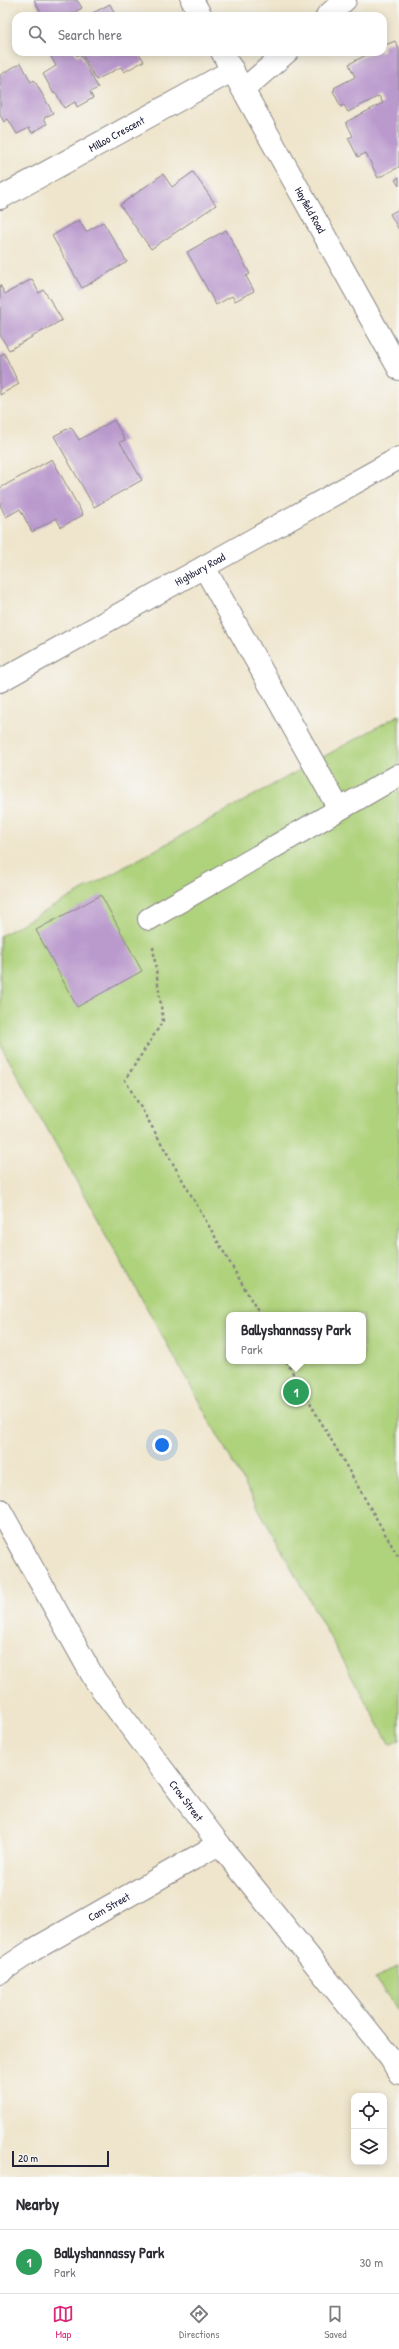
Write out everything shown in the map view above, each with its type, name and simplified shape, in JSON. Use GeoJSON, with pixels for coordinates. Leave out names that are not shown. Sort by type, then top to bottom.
{"type":"FeatureCollection","features":[{"type":"Feature","properties":{"kind":"street"},"geometry":{"type":"LineString","coordinates":[[192,0],[200,12]]}},
{"type":"Feature","properties":{"kind":"street"},"geometry":{"type":"LineString","coordinates":[[332,12],[345,0]]}},
{"type":"Feature","properties":{"kind":"street","name":"Hayfield Road"},"geometry":{"type":"LineString","coordinates":[[224,56],[399,369]]}},
{"type":"Feature","properties":{"kind":"street"},"geometry":{"type":"LineString","coordinates":[[243,90],[281,56]]}},
{"type":"Feature","properties":{"kind":"street","name":"Milloo Crescent"},"geometry":{"type":"LineString","coordinates":[[0,198],[233,70]]}},
{"type":"Feature","properties":{"kind":"street","name":"Highbury Road"},"geometry":{"type":"LineString","coordinates":[[0,681],[399,458]]}},
{"type":"Feature","properties":{"kind":"street"},"geometry":{"type":"LineString","coordinates":[[204,567],[339,809]]}},
{"type":"Feature","properties":{"kind":"street"},"geometry":{"type":"LineString","coordinates":[[148,919],[399,775]]}},
{"type":"Feature","properties":{"kind":"street","name":"Crow Street"},"geometry":{"type":"LineString","coordinates":[[0,1510],[95,1680],[219,1844],[391,2059],[399,2073]]}},
{"type":"Feature","properties":{"kind":"street","name":"Cam Street"},"geometry":{"type":"LineString","coordinates":[[0,1972],[32,1950],[219,1844]]}},
{"type":"Feature","properties":{"kind":"path"},"geometry":{"type":"LineString","coordinates":[[148,919],[163,1021],[126,1080],[258,1312]]}},
{"type":"Feature","properties":{"kind":"path"},"geometry":{"type":"LineString","coordinates":[[288,1364],[399,1558]]}},
{"type":"Feature","properties":{"kind":"green space"},"geometry":{"type":"Polygon","coordinates":[[[399,715],[399,1740],[390,1745],[0,1044],[0,936],[399,715]]]}},
{"type":"Feature","properties":{"kind":"green space"},"geometry":{"type":"Polygon","coordinates":[[[399,1966],[399,2011],[375,1979],[399,1966]]]}},
{"type":"Feature","properties":{"kind":"building"},"geometry":{"type":"Polygon","coordinates":[[[34,0],[77,0],[82,8],[75,12],[41,12],[34,0]]]}},
{"type":"Feature","properties":{"kind":"building"},"geometry":{"type":"Polygon","coordinates":[[[110,4],[114,12],[95,12],[110,4]]]}},
{"type":"Feature","properties":{"kind":"building"},"geometry":{"type":"Polygon","coordinates":[[[395,41],[399,49],[399,167],[378,178],[366,153],[358,157],[348,138],[353,136],[346,122],[383,103],[379,96],[348,112],[344,105],[341,107],[333,91],[335,90],[334,88],[355,77],[349,64],[364,56],[387,56],[387,44],[395,41]]]}},
{"type":"Feature","properties":{"kind":"building"},"geometry":{"type":"Polygon","coordinates":[[[51,56],[81,56],[98,88],[90,92],[93,98],[77,107],[75,102],[64,108],[43,74],[56,66],[51,56]]]}},
{"type":"Feature","properties":{"kind":"building"},"geometry":{"type":"Polygon","coordinates":[[[83,56],[141,56],[144,61],[124,72],[121,67],[96,80],[83,56]]]}},
{"type":"Feature","properties":{"kind":"building"},"geometry":{"type":"Polygon","coordinates":[[[21,63],[31,82],[34,80],[53,113],[44,118],[47,124],[32,133],[29,128],[17,134],[8,119],[4,122],[0,115],[0,75],[21,63]]]}},
{"type":"Feature","properties":{"kind":"building"},"geometry":{"type":"Polygon","coordinates":[[[193,172],[216,205],[151,249],[120,205],[163,174],[172,187],[193,172]]]}},
{"type":"Feature","properties":{"kind":"building"},"geometry":{"type":"Polygon","coordinates":[[[399,177],[399,186],[395,180],[399,177]]]}},
{"type":"Feature","properties":{"kind":"building"},"geometry":{"type":"Polygon","coordinates":[[[399,209],[399,230],[390,214],[399,209]]]}},
{"type":"Feature","properties":{"kind":"building"},"geometry":{"type":"Polygon","coordinates":[[[79,220],[86,232],[103,222],[127,262],[82,288],[52,236],[79,220]]]}},
{"type":"Feature","properties":{"kind":"building"},"geometry":{"type":"Polygon","coordinates":[[[226,230],[250,274],[246,276],[254,291],[235,301],[232,296],[216,305],[187,252],[226,230]]]}},
{"type":"Feature","properties":{"kind":"building"},"geometry":{"type":"Polygon","coordinates":[[[32,279],[39,293],[44,290],[62,320],[9,350],[0,335],[0,285],[5,294],[32,279]]]}},
{"type":"Feature","properties":{"kind":"building"},"geometry":{"type":"Polygon","coordinates":[[[4,353],[19,384],[0,395],[0,356],[4,353]]]}},
{"type":"Feature","properties":{"kind":"building"},"geometry":{"type":"Polygon","coordinates":[[[114,420],[125,440],[120,442],[142,480],[94,507],[54,436],[71,427],[79,440],[114,420]]]}},
{"type":"Feature","properties":{"kind":"building"},"geometry":{"type":"Polygon","coordinates":[[[52,459],[83,515],[61,527],[56,518],[32,532],[20,509],[6,517],[0,505],[0,488],[52,459]]]}},
{"type":"Feature","properties":{"kind":"building"},"geometry":{"type":"Polygon","coordinates":[[[101,895],[142,971],[77,1007],[36,930],[101,895]]]}},
{"type":"Feature","properties":{"kind":"place","name":"Ballyshannassy Park"},"geometry":{"type":"Point","coordinates":[296,1392]}}]}
